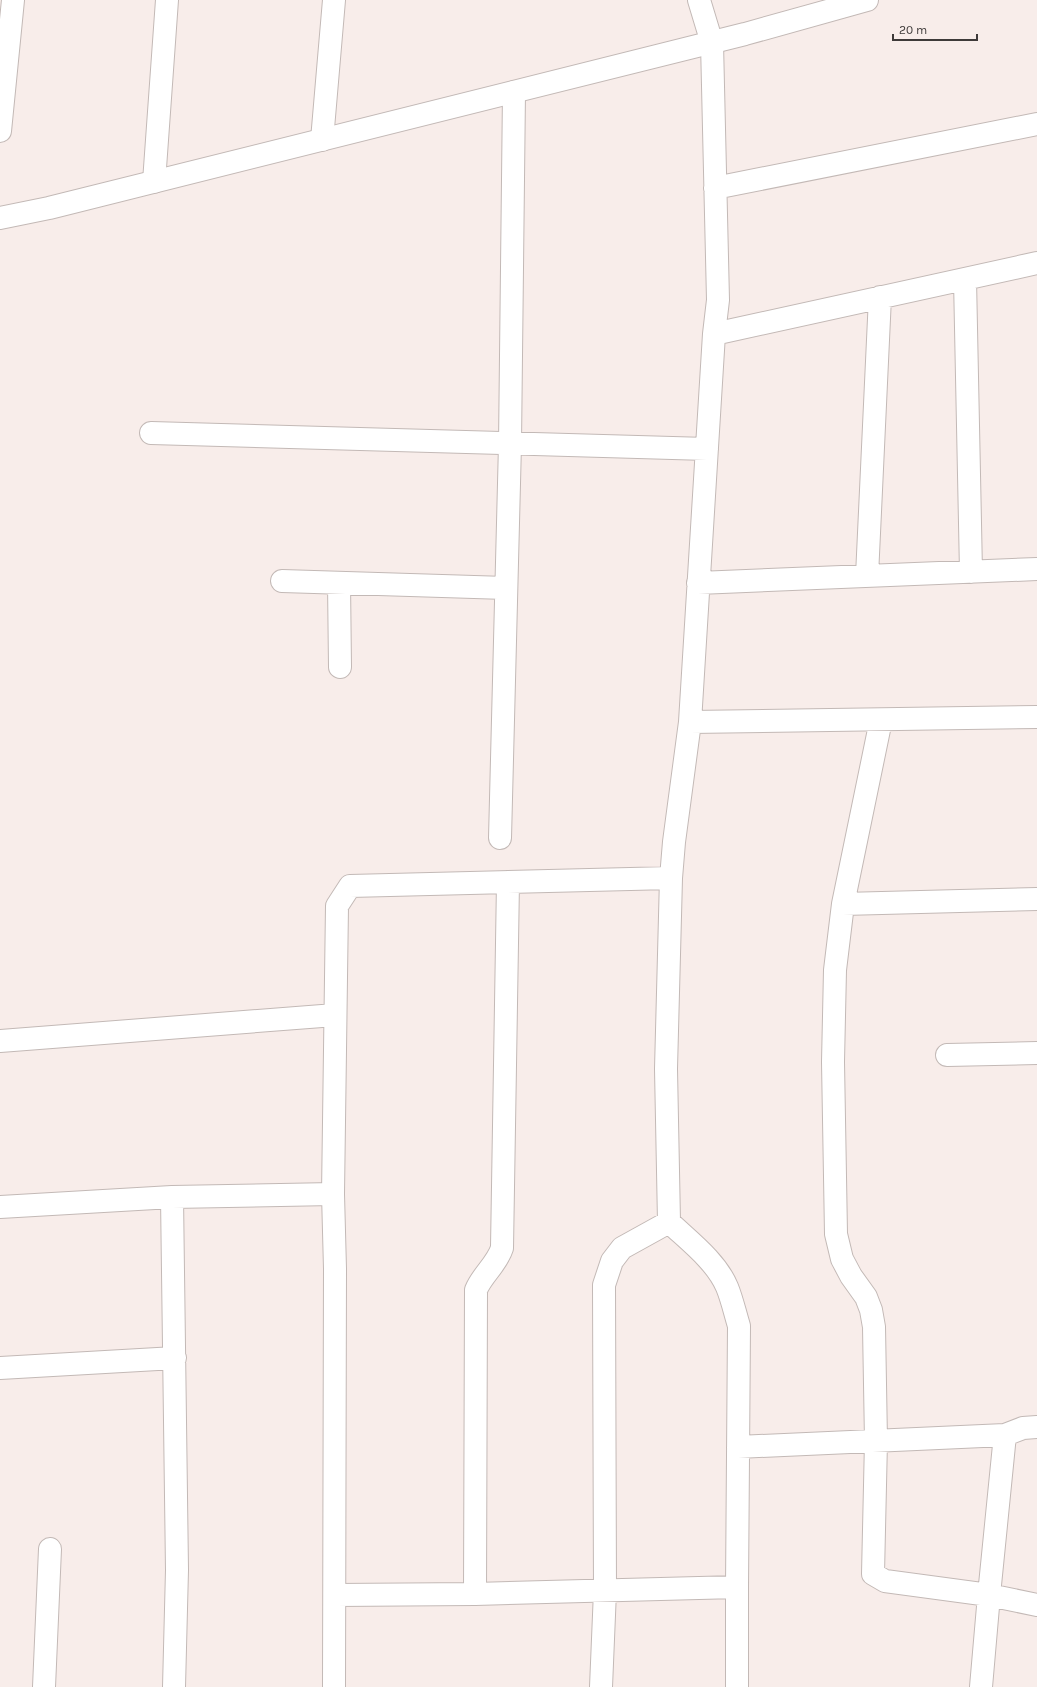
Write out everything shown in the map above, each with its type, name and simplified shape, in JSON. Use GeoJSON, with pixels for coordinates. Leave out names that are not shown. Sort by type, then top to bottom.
{"type":"FeatureCollection","features":[{"type":"Feature","properties":{"kind":"street"},"geometry":{"type":"LineString","coordinates":[[0,131],[14,0]]}},
{"type":"Feature","properties":{"kind":"street"},"geometry":{"type":"LineString","coordinates":[[154,182],[167,0]]}},
{"type":"Feature","properties":{"kind":"street"},"geometry":{"type":"LineString","coordinates":[[322,140],[334,0]]}},
{"type":"Feature","properties":{"kind":"street"},"geometry":{"type":"LineString","coordinates":[[698,0],[712,43],[718,300],[714,334],[690,722],[674,842],[671,878],[666,1069],[669,1222],[708,1259],[718,1272],[727,1286],[739,1326],[737,1687]]}},
{"type":"Feature","properties":{"kind":"street"},"geometry":{"type":"LineString","coordinates":[[0,218],[49,208],[712,43],[867,0]]}},
{"type":"Feature","properties":{"kind":"street"},"geometry":{"type":"LineString","coordinates":[[500,838],[510,444],[514,92]]}},
{"type":"Feature","properties":{"kind":"street"},"geometry":{"type":"LineString","coordinates":[[715,188],[1037,124]]}},
{"type":"Feature","properties":{"kind":"street"},"geometry":{"type":"LineString","coordinates":[[714,334],[1037,263]]}},
{"type":"Feature","properties":{"kind":"street"},"geometry":{"type":"LineString","coordinates":[[965,279],[971,572]]}},
{"type":"Feature","properties":{"kind":"street"},"geometry":{"type":"LineString","coordinates":[[867,576],[880,297]]}},
{"type":"Feature","properties":{"kind":"street"},"geometry":{"type":"LineString","coordinates":[[151,433],[707,449]]}},
{"type":"Feature","properties":{"kind":"street"},"geometry":{"type":"LineString","coordinates":[[698,583],[1037,570]]}},
{"type":"Feature","properties":{"kind":"street"},"geometry":{"type":"LineString","coordinates":[[282,581],[506,588]]}},
{"type":"Feature","properties":{"kind":"street"},"geometry":{"type":"LineString","coordinates":[[339,583],[340,667]]}},
{"type":"Feature","properties":{"kind":"street"},"geometry":{"type":"LineString","coordinates":[[690,722],[1037,717]]}},
{"type":"Feature","properties":{"kind":"street"},"geometry":{"type":"LineString","coordinates":[[881,720],[843,904],[835,970],[833,1062],[836,1234],[842,1258],[851,1276],[866,1297],[871,1310],[874,1327],[876,1441],[873,1574],[885,1581],[989,1594],[1037,1605]]}},
{"type":"Feature","properties":{"kind":"street"},"geometry":{"type":"LineString","coordinates":[[334,1687],[335,1277],[333,1194],[337,906],[350,886],[671,878]]}},
{"type":"Feature","properties":{"kind":"street"},"geometry":{"type":"LineString","coordinates":[[475,1594],[476,1290],[479,1283],[500,1255],[502,1248],[508,882]]}},
{"type":"Feature","properties":{"kind":"street"},"geometry":{"type":"LineString","coordinates":[[843,904],[1037,899]]}},
{"type":"Feature","properties":{"kind":"street"},"geometry":{"type":"LineString","coordinates":[[0,1041],[335,1014]]}},
{"type":"Feature","properties":{"kind":"street"},"geometry":{"type":"LineString","coordinates":[[947,1055],[1037,1053]]}},
{"type":"Feature","properties":{"kind":"street"},"geometry":{"type":"LineString","coordinates":[[0,1207],[172,1197],[333,1194]]}},
{"type":"Feature","properties":{"kind":"street"},"geometry":{"type":"LineString","coordinates":[[172,1197],[177,1570],[174,1687]]}},
{"type":"Feature","properties":{"kind":"street"},"geometry":{"type":"LineString","coordinates":[[601,1687],[605,1591],[604,1285],[612,1261],[622,1248],[669,1222]]}},
{"type":"Feature","properties":{"kind":"street"},"geometry":{"type":"LineString","coordinates":[[0,1368],[175,1358]]}},
{"type":"Feature","properties":{"kind":"street"},"geometry":{"type":"LineString","coordinates":[[738,1447],[1005,1435],[1023,1428],[1037,1427]]}},
{"type":"Feature","properties":{"kind":"street"},"geometry":{"type":"LineString","coordinates":[[981,1687],[1005,1435]]}},
{"type":"Feature","properties":{"kind":"street"},"geometry":{"type":"LineString","coordinates":[[44,1687],[50,1549]]}},
{"type":"Feature","properties":{"kind":"street"},"geometry":{"type":"LineString","coordinates":[[335,1595],[475,1594],[737,1587]]}}]}
